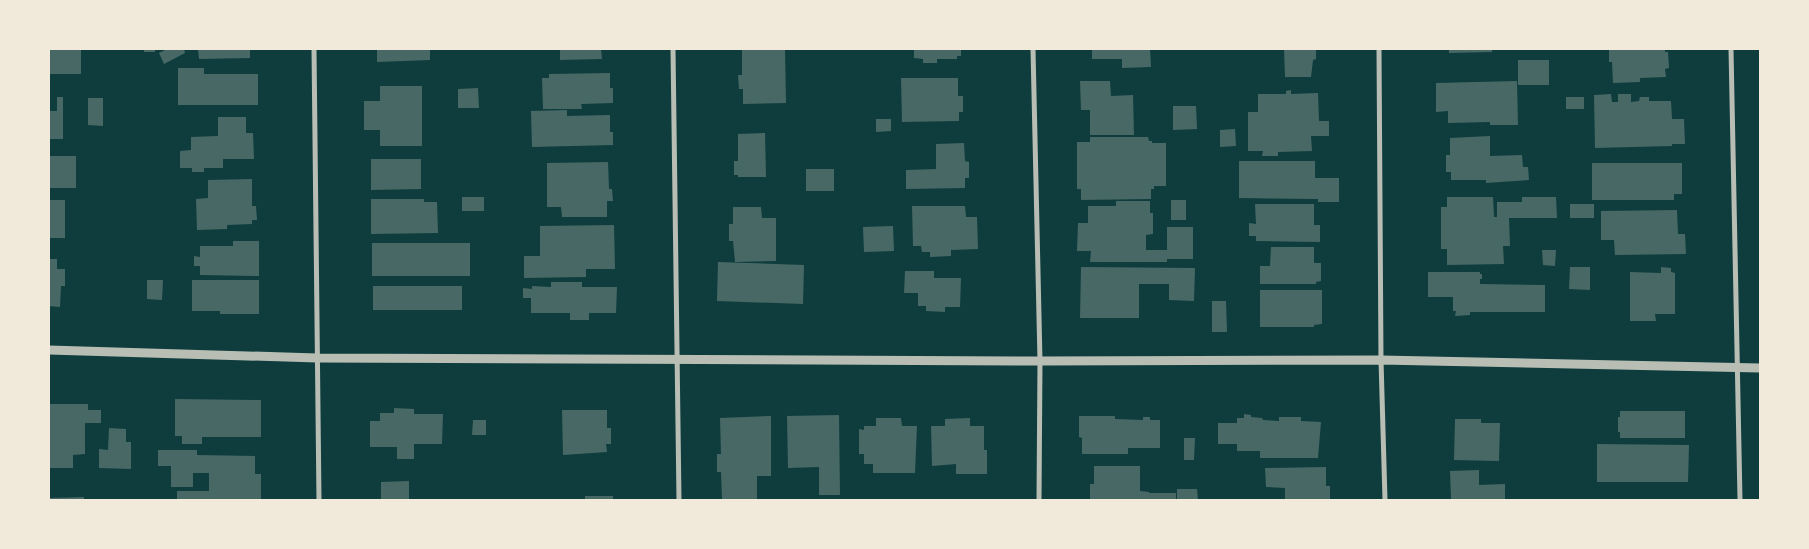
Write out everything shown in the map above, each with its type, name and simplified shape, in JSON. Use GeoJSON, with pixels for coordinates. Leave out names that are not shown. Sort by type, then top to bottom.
{"type":"FeatureCollection","features":[{"type":"Feature","properties":{"kind":"street"},"geometry":{"type":"LineString","coordinates":[[314,49],[319,500]]}},
{"type":"Feature","properties":{"kind":"street"},"geometry":{"type":"LineString","coordinates":[[673,49],[679,500]]}},
{"type":"Feature","properties":{"kind":"street"},"geometry":{"type":"LineString","coordinates":[[1033,49],[1040,361],[1039,500]]}},
{"type":"Feature","properties":{"kind":"street"},"geometry":{"type":"LineString","coordinates":[[1379,49],[1381,360],[1385,500]]}},
{"type":"Feature","properties":{"kind":"street"},"geometry":{"type":"LineString","coordinates":[[1731,49],[1740,500]]}},
{"type":"Feature","properties":{"kind":"street"},"geometry":{"type":"LineString","coordinates":[[49,350],[318,358],[1040,361],[1381,360],[1760,368]]}},
{"type":"Feature","properties":{"kind":"building"},"geometry":{"type":"Polygon","coordinates":[[[49,49],[81,49],[81,74],[49,74],[49,49]]]}},
{"type":"Feature","properties":{"kind":"building"},"geometry":{"type":"Polygon","coordinates":[[[144,49],[155,49],[155,52],[144,52],[144,49]]]}},
{"type":"Feature","properties":{"kind":"building"},"geometry":{"type":"Polygon","coordinates":[[[167,49],[184,49],[185,53],[164,64],[159,53],[167,49]]]}},
{"type":"Feature","properties":{"kind":"building"},"geometry":{"type":"Polygon","coordinates":[[[198,49],[250,49],[250,58],[199,59],[198,49]]]}},
{"type":"Feature","properties":{"kind":"building"},"geometry":{"type":"Polygon","coordinates":[[[377,49],[430,49],[430,60],[377,62],[377,49]]]}},
{"type":"Feature","properties":{"kind":"building"},"geometry":{"type":"Polygon","coordinates":[[[560,49],[601,49],[602,59],[560,60],[560,49]]]}},
{"type":"Feature","properties":{"kind":"building"},"geometry":{"type":"Polygon","coordinates":[[[742,49],[785,49],[786,103],[743,104],[743,89],[739,89],[738,75],[742,75],[742,49]]]}},
{"type":"Feature","properties":{"kind":"building"},"geometry":{"type":"Polygon","coordinates":[[[914,49],[961,49],[961,56],[957,56],[957,59],[937,59],[937,63],[923,63],[923,59],[914,58],[914,49]]]}},
{"type":"Feature","properties":{"kind":"building"},"geometry":{"type":"Polygon","coordinates":[[[1092,49],[1150,49],[1151,67],[1122,68],[1122,59],[1092,59],[1092,49]]]}},
{"type":"Feature","properties":{"kind":"building"},"geometry":{"type":"Polygon","coordinates":[[[1284,49],[1316,49],[1316,59],[1313,60],[1311,77],[1285,77],[1284,49]]]}},
{"type":"Feature","properties":{"kind":"building"},"geometry":{"type":"Polygon","coordinates":[[[1449,49],[1492,49],[1492,52],[1449,53],[1449,49]]]}},
{"type":"Feature","properties":{"kind":"building"},"geometry":{"type":"Polygon","coordinates":[[[1609,49],[1665,49],[1665,52],[1668,52],[1669,68],[1665,69],[1666,77],[1640,78],[1640,82],[1613,83],[1612,62],[1609,62],[1609,49]]]}},
{"type":"Feature","properties":{"kind":"building"},"geometry":{"type":"Polygon","coordinates":[[[1518,60],[1549,60],[1549,85],[1518,85],[1518,60]]]}},
{"type":"Feature","properties":{"kind":"building"},"geometry":{"type":"Polygon","coordinates":[[[178,68],[204,68],[204,74],[258,74],[258,105],[178,105],[178,68]]]}},
{"type":"Feature","properties":{"kind":"building"},"geometry":{"type":"Polygon","coordinates":[[[610,73],[613,103],[581,104],[582,109],[543,109],[542,78],[549,78],[549,74],[610,73]]]}},
{"type":"Feature","properties":{"kind":"building"},"geometry":{"type":"Polygon","coordinates":[[[901,78],[958,78],[958,96],[963,96],[963,112],[959,112],[959,121],[902,122],[901,78]]]}},
{"type":"Feature","properties":{"kind":"building"},"geometry":{"type":"Polygon","coordinates":[[[1080,81],[1110,81],[1111,96],[1133,95],[1134,135],[1090,135],[1090,110],[1081,110],[1080,81]]]}},
{"type":"Feature","properties":{"kind":"building"},"geometry":{"type":"Polygon","coordinates":[[[1517,81],[1518,125],[1490,125],[1490,122],[1448,123],[1448,111],[1436,112],[1436,83],[1517,81]]]}},
{"type":"Feature","properties":{"kind":"building"},"geometry":{"type":"Polygon","coordinates":[[[380,86],[422,86],[422,146],[380,146],[380,130],[364,130],[364,101],[380,101],[380,86]]]}},
{"type":"Feature","properties":{"kind":"building"},"geometry":{"type":"Polygon","coordinates":[[[478,88],[479,108],[458,108],[458,89],[478,88]]]}},
{"type":"Feature","properties":{"kind":"building"},"geometry":{"type":"Polygon","coordinates":[[[1291,90],[1291,94],[1318,93],[1319,121],[1329,121],[1329,136],[1311,136],[1312,151],[1278,152],[1278,156],[1262,156],[1263,151],[1248,151],[1248,112],[1258,112],[1258,94],[1286,94],[1286,91],[1291,90]]]}},
{"type":"Feature","properties":{"kind":"building"},"geometry":{"type":"Polygon","coordinates":[[[1611,94],[1612,102],[1618,102],[1618,94],[1631,94],[1631,102],[1639,101],[1640,97],[1649,97],[1649,101],[1671,101],[1672,119],[1684,119],[1685,144],[1595,148],[1594,95],[1611,94]]]}},
{"type":"Feature","properties":{"kind":"building"},"geometry":{"type":"Polygon","coordinates":[[[57,97],[63,97],[63,139],[49,139],[49,111],[57,111],[57,97]]]}},
{"type":"Feature","properties":{"kind":"building"},"geometry":{"type":"Polygon","coordinates":[[[1566,97],[1584,97],[1584,109],[1566,109],[1566,97]]]}},
{"type":"Feature","properties":{"kind":"building"},"geometry":{"type":"Polygon","coordinates":[[[88,98],[103,98],[103,126],[88,125],[88,98]]]}},
{"type":"Feature","properties":{"kind":"building"},"geometry":{"type":"Polygon","coordinates":[[[1173,106],[1196,106],[1197,129],[1173,130],[1173,106]]]}},
{"type":"Feature","properties":{"kind":"building"},"geometry":{"type":"Polygon","coordinates":[[[567,110],[567,116],[610,115],[610,132],[613,132],[613,145],[532,147],[531,111],[567,110]]]}},
{"type":"Feature","properties":{"kind":"building"},"geometry":{"type":"Polygon","coordinates":[[[218,117],[246,117],[246,133],[253,133],[254,159],[223,159],[223,168],[204,168],[204,172],[192,172],[192,168],[180,168],[180,151],[191,150],[191,137],[218,136],[218,117]]]}},
{"type":"Feature","properties":{"kind":"building"},"geometry":{"type":"Polygon","coordinates":[[[876,119],[891,119],[891,131],[876,132],[876,119]]]}},
{"type":"Feature","properties":{"kind":"building"},"geometry":{"type":"Polygon","coordinates":[[[1235,129],[1236,146],[1220,147],[1220,130],[1235,129]]]}},
{"type":"Feature","properties":{"kind":"building"},"geometry":{"type":"Polygon","coordinates":[[[765,133],[766,177],[738,177],[738,175],[734,175],[734,161],[738,161],[738,134],[765,133]]]}},
{"type":"Feature","properties":{"kind":"building"},"geometry":{"type":"Polygon","coordinates":[[[1490,136],[1490,156],[1522,155],[1523,167],[1528,167],[1529,180],[1486,183],[1486,180],[1451,180],[1451,172],[1446,172],[1446,155],[1450,155],[1450,138],[1490,136]]]}},
{"type":"Feature","properties":{"kind":"building"},"geometry":{"type":"Polygon","coordinates":[[[1090,137],[1148,137],[1152,143],[1166,143],[1166,186],[1154,186],[1154,189],[1151,189],[1151,199],[1081,200],[1081,189],[1077,189],[1077,142],[1090,142],[1090,137]]]}},
{"type":"Feature","properties":{"kind":"building"},"geometry":{"type":"Polygon","coordinates":[[[964,143],[965,161],[969,162],[969,178],[965,178],[965,188],[906,189],[906,170],[936,169],[936,144],[964,143]]]}},
{"type":"Feature","properties":{"kind":"building"},"geometry":{"type":"Polygon","coordinates":[[[49,156],[76,156],[76,188],[49,188],[49,156]]]}},
{"type":"Feature","properties":{"kind":"building"},"geometry":{"type":"Polygon","coordinates":[[[371,159],[421,159],[421,189],[371,190],[371,159]]]}},
{"type":"Feature","properties":{"kind":"building"},"geometry":{"type":"Polygon","coordinates":[[[1239,161],[1315,161],[1315,178],[1339,178],[1339,202],[1318,202],[1318,199],[1239,198],[1239,161]]]}},
{"type":"Feature","properties":{"kind":"building"},"geometry":{"type":"Polygon","coordinates":[[[608,162],[609,189],[612,189],[613,201],[607,201],[607,217],[562,217],[561,207],[547,207],[547,163],[608,162]]]}},
{"type":"Feature","properties":{"kind":"building"},"geometry":{"type":"Polygon","coordinates":[[[1592,163],[1682,163],[1682,194],[1674,194],[1674,200],[1592,200],[1592,163]]]}},
{"type":"Feature","properties":{"kind":"building"},"geometry":{"type":"Polygon","coordinates":[[[806,169],[834,169],[834,191],[806,191],[806,169]]]}},
{"type":"Feature","properties":{"kind":"building"},"geometry":{"type":"Polygon","coordinates":[[[252,179],[252,206],[256,206],[257,220],[252,220],[252,224],[227,225],[227,229],[197,230],[196,199],[208,198],[208,180],[252,179]]]}},
{"type":"Feature","properties":{"kind":"building"},"geometry":{"type":"Polygon","coordinates":[[[462,197],[484,197],[484,211],[462,211],[462,197]]]}},
{"type":"Feature","properties":{"kind":"building"},"geometry":{"type":"Polygon","coordinates":[[[1447,197],[1493,197],[1494,217],[1497,217],[1497,202],[1522,202],[1522,197],[1556,197],[1557,218],[1509,218],[1510,246],[1503,246],[1504,264],[1447,265],[1447,249],[1441,249],[1441,207],[1447,207],[1447,197]]]}},
{"type":"Feature","properties":{"kind":"building"},"geometry":{"type":"Polygon","coordinates":[[[371,199],[424,199],[424,202],[437,202],[438,233],[371,234],[371,199]]]}},
{"type":"Feature","properties":{"kind":"building"},"geometry":{"type":"Polygon","coordinates":[[[49,200],[65,200],[65,238],[49,238],[49,200]]]}},
{"type":"Feature","properties":{"kind":"building"},"geometry":{"type":"Polygon","coordinates":[[[1171,200],[1186,200],[1186,220],[1171,220],[1171,200]]]}},
{"type":"Feature","properties":{"kind":"building"},"geometry":{"type":"Polygon","coordinates":[[[1116,201],[1150,201],[1150,213],[1153,213],[1153,234],[1146,235],[1146,250],[1167,250],[1167,227],[1193,227],[1193,259],[1167,259],[1167,262],[1090,262],[1091,251],[1077,251],[1078,223],[1088,223],[1088,206],[1116,206],[1116,201]]]}},
{"type":"Feature","properties":{"kind":"building"},"geometry":{"type":"Polygon","coordinates":[[[1255,204],[1314,204],[1314,225],[1320,225],[1320,242],[1256,241],[1256,236],[1249,236],[1249,223],[1256,224],[1255,204]]]}},
{"type":"Feature","properties":{"kind":"building"},"geometry":{"type":"Polygon","coordinates":[[[1570,204],[1594,204],[1594,218],[1570,218],[1570,204]]]}},
{"type":"Feature","properties":{"kind":"building"},"geometry":{"type":"Polygon","coordinates":[[[912,206],[965,206],[966,217],[977,217],[978,249],[951,250],[951,256],[930,257],[930,252],[922,252],[921,246],[913,246],[912,206]]]}},
{"type":"Feature","properties":{"kind":"building"},"geometry":{"type":"Polygon","coordinates":[[[733,207],[761,207],[762,218],[776,218],[776,261],[735,262],[733,241],[729,241],[729,224],[733,224],[733,207]]]}},
{"type":"Feature","properties":{"kind":"building"},"geometry":{"type":"Polygon","coordinates":[[[1677,210],[1678,234],[1685,234],[1686,254],[1615,255],[1614,240],[1601,240],[1601,211],[1677,210]]]}},
{"type":"Feature","properties":{"kind":"building"},"geometry":{"type":"Polygon","coordinates":[[[614,225],[615,269],[586,269],[586,277],[524,278],[524,256],[540,256],[540,226],[614,225]]]}},
{"type":"Feature","properties":{"kind":"building"},"geometry":{"type":"Polygon","coordinates":[[[893,226],[894,251],[864,252],[863,227],[893,226]]]}},
{"type":"Feature","properties":{"kind":"building"},"geometry":{"type":"Polygon","coordinates":[[[233,241],[259,241],[259,276],[200,275],[200,266],[194,266],[194,256],[200,257],[200,246],[233,246],[233,241]]]}},
{"type":"Feature","properties":{"kind":"building"},"geometry":{"type":"Polygon","coordinates":[[[372,243],[470,243],[470,276],[372,276],[372,243]]]}},
{"type":"Feature","properties":{"kind":"building"},"geometry":{"type":"Polygon","coordinates":[[[1271,247],[1314,247],[1314,263],[1321,263],[1321,281],[1316,282],[1316,284],[1260,284],[1260,266],[1270,266],[1271,247]]]}},
{"type":"Feature","properties":{"kind":"building"},"geometry":{"type":"Polygon","coordinates":[[[1542,250],[1556,250],[1555,266],[1543,265],[1542,250]]]}},
{"type":"Feature","properties":{"kind":"building"},"geometry":{"type":"Polygon","coordinates":[[[49,259],[57,259],[57,269],[65,269],[65,286],[61,286],[60,307],[49,306],[49,259]]]}},
{"type":"Feature","properties":{"kind":"building"},"geometry":{"type":"Polygon","coordinates":[[[718,262],[804,265],[803,304],[717,301],[718,262]]]}},
{"type":"Feature","properties":{"kind":"building"},"geometry":{"type":"Polygon","coordinates":[[[1081,267],[1195,268],[1194,301],[1169,300],[1169,284],[1139,284],[1139,318],[1080,318],[1081,267]]]}},
{"type":"Feature","properties":{"kind":"building"},"geometry":{"type":"Polygon","coordinates":[[[1570,267],[1590,267],[1590,290],[1569,289],[1570,267]]]}},
{"type":"Feature","properties":{"kind":"building"},"geometry":{"type":"Polygon","coordinates":[[[1661,267],[1671,268],[1671,272],[1675,273],[1675,314],[1655,314],[1656,321],[1630,321],[1630,272],[1661,273],[1661,267]]]}},
{"type":"Feature","properties":{"kind":"building"},"geometry":{"type":"Polygon","coordinates":[[[905,271],[934,271],[934,278],[961,278],[960,307],[945,307],[945,312],[926,311],[926,306],[918,306],[918,293],[904,293],[905,271]]]}},
{"type":"Feature","properties":{"kind":"building"},"geometry":{"type":"Polygon","coordinates":[[[1428,272],[1480,272],[1482,279],[1480,279],[1480,284],[1545,285],[1545,312],[1470,312],[1470,315],[1455,316],[1456,311],[1453,311],[1453,297],[1428,297],[1428,272]]]}},
{"type":"Feature","properties":{"kind":"building"},"geometry":{"type":"Polygon","coordinates":[[[147,280],[163,280],[162,300],[147,299],[147,280]]]}},
{"type":"Feature","properties":{"kind":"building"},"geometry":{"type":"Polygon","coordinates":[[[192,280],[259,280],[259,314],[220,314],[220,311],[192,311],[192,280]]]}},
{"type":"Feature","properties":{"kind":"building"},"geometry":{"type":"Polygon","coordinates":[[[551,282],[582,282],[582,287],[617,287],[616,313],[589,313],[589,320],[570,320],[570,313],[531,313],[531,298],[523,298],[523,288],[532,289],[532,286],[551,287],[551,282]]]}},
{"type":"Feature","properties":{"kind":"building"},"geometry":{"type":"Polygon","coordinates":[[[373,286],[462,286],[462,310],[373,310],[373,286]]]}},
{"type":"Feature","properties":{"kind":"building"},"geometry":{"type":"Polygon","coordinates":[[[1260,290],[1322,290],[1322,324],[1314,325],[1314,327],[1260,327],[1260,290]]]}},
{"type":"Feature","properties":{"kind":"building"},"geometry":{"type":"Polygon","coordinates":[[[1212,301],[1226,301],[1227,332],[1212,332],[1212,301]]]}},
{"type":"Feature","properties":{"kind":"building"},"geometry":{"type":"Polygon","coordinates":[[[175,399],[261,400],[261,437],[202,437],[202,444],[182,444],[182,436],[175,436],[175,399]]]}},
{"type":"Feature","properties":{"kind":"building"},"geometry":{"type":"Polygon","coordinates":[[[49,404],[88,404],[88,410],[101,410],[101,423],[85,423],[85,454],[73,455],[73,468],[49,468],[49,404]]]}},
{"type":"Feature","properties":{"kind":"building"},"geometry":{"type":"Polygon","coordinates":[[[394,408],[414,409],[414,414],[443,414],[442,444],[414,444],[414,459],[397,459],[397,447],[370,447],[370,421],[380,421],[380,413],[394,413],[394,408]]]}},
{"type":"Feature","properties":{"kind":"building"},"geometry":{"type":"Polygon","coordinates":[[[562,410],[607,410],[607,428],[611,428],[611,444],[606,444],[607,452],[563,455],[562,410]]]}},
{"type":"Feature","properties":{"kind":"building"},"geometry":{"type":"Polygon","coordinates":[[[1620,411],[1685,411],[1685,438],[1620,438],[1618,417],[1620,417],[1620,411]]]}},
{"type":"Feature","properties":{"kind":"building"},"geometry":{"type":"Polygon","coordinates":[[[1244,414],[1262,418],[1263,420],[1279,421],[1279,417],[1301,417],[1301,421],[1321,422],[1318,458],[1260,458],[1260,451],[1237,451],[1237,444],[1218,444],[1218,423],[1237,423],[1237,418],[1244,418],[1244,414]]]}},
{"type":"Feature","properties":{"kind":"building"},"geometry":{"type":"Polygon","coordinates":[[[839,415],[840,495],[819,495],[819,467],[788,468],[787,416],[839,415]]]}},
{"type":"Feature","properties":{"kind":"building"},"geometry":{"type":"Polygon","coordinates":[[[771,416],[771,476],[757,476],[757,499],[722,499],[721,472],[717,472],[717,454],[721,454],[720,418],[771,416]]]}},
{"type":"Feature","properties":{"kind":"building"},"geometry":{"type":"Polygon","coordinates":[[[1079,416],[1115,416],[1115,419],[1143,420],[1143,417],[1150,417],[1150,420],[1160,420],[1160,448],[1128,448],[1128,454],[1082,454],[1082,438],[1079,437],[1079,416]]]}},
{"type":"Feature","properties":{"kind":"building"},"geometry":{"type":"Polygon","coordinates":[[[876,418],[901,418],[902,426],[917,426],[915,473],[873,473],[873,464],[864,464],[864,454],[859,454],[859,429],[864,430],[864,426],[876,426],[876,418]]]}},
{"type":"Feature","properties":{"kind":"building"},"geometry":{"type":"Polygon","coordinates":[[[970,418],[970,426],[984,426],[987,474],[956,474],[956,464],[932,466],[931,426],[945,426],[945,419],[970,418]]]}},
{"type":"Feature","properties":{"kind":"building"},"geometry":{"type":"Polygon","coordinates":[[[1455,419],[1481,419],[1481,423],[1500,423],[1499,461],[1454,460],[1455,419]]]}},
{"type":"Feature","properties":{"kind":"building"},"geometry":{"type":"Polygon","coordinates":[[[473,420],[486,420],[486,435],[472,435],[473,420]]]}},
{"type":"Feature","properties":{"kind":"building"},"geometry":{"type":"Polygon","coordinates":[[[109,428],[126,429],[126,442],[131,442],[131,469],[99,468],[99,449],[108,450],[109,428]]]}},
{"type":"Feature","properties":{"kind":"building"},"geometry":{"type":"Polygon","coordinates":[[[1184,438],[1195,438],[1194,460],[1184,460],[1184,438]]]}},
{"type":"Feature","properties":{"kind":"building"},"geometry":{"type":"Polygon","coordinates":[[[1597,444],[1689,445],[1688,482],[1597,482],[1597,444]]]}},
{"type":"Feature","properties":{"kind":"building"},"geometry":{"type":"Polygon","coordinates":[[[158,450],[197,450],[197,455],[255,456],[255,474],[261,474],[261,500],[177,500],[177,491],[209,491],[209,473],[193,473],[193,487],[171,487],[171,466],[158,466],[158,450]]]}},
{"type":"Feature","properties":{"kind":"building"},"geometry":{"type":"Polygon","coordinates":[[[1094,466],[1140,466],[1140,491],[1176,493],[1176,500],[1090,500],[1090,484],[1094,484],[1094,466]]]}},
{"type":"Feature","properties":{"kind":"building"},"geometry":{"type":"Polygon","coordinates":[[[1326,467],[1326,486],[1330,486],[1330,500],[1285,500],[1285,488],[1266,487],[1265,468],[1326,467]]]}},
{"type":"Feature","properties":{"kind":"building"},"geometry":{"type":"Polygon","coordinates":[[[1479,470],[1479,485],[1505,484],[1505,500],[1447,500],[1451,499],[1450,471],[1479,470]]]}},
{"type":"Feature","properties":{"kind":"building"},"geometry":{"type":"Polygon","coordinates":[[[409,481],[409,500],[381,500],[381,482],[409,481]]]}},
{"type":"Feature","properties":{"kind":"building"},"geometry":{"type":"Polygon","coordinates":[[[1177,489],[1197,489],[1198,500],[1177,500],[1177,489]]]}},
{"type":"Feature","properties":{"kind":"building"},"geometry":{"type":"Polygon","coordinates":[[[585,496],[613,496],[613,500],[585,500],[585,496]]]}},
{"type":"Feature","properties":{"kind":"building"},"geometry":{"type":"Polygon","coordinates":[[[84,497],[84,500],[49,500],[49,498],[84,497]]]}}]}
